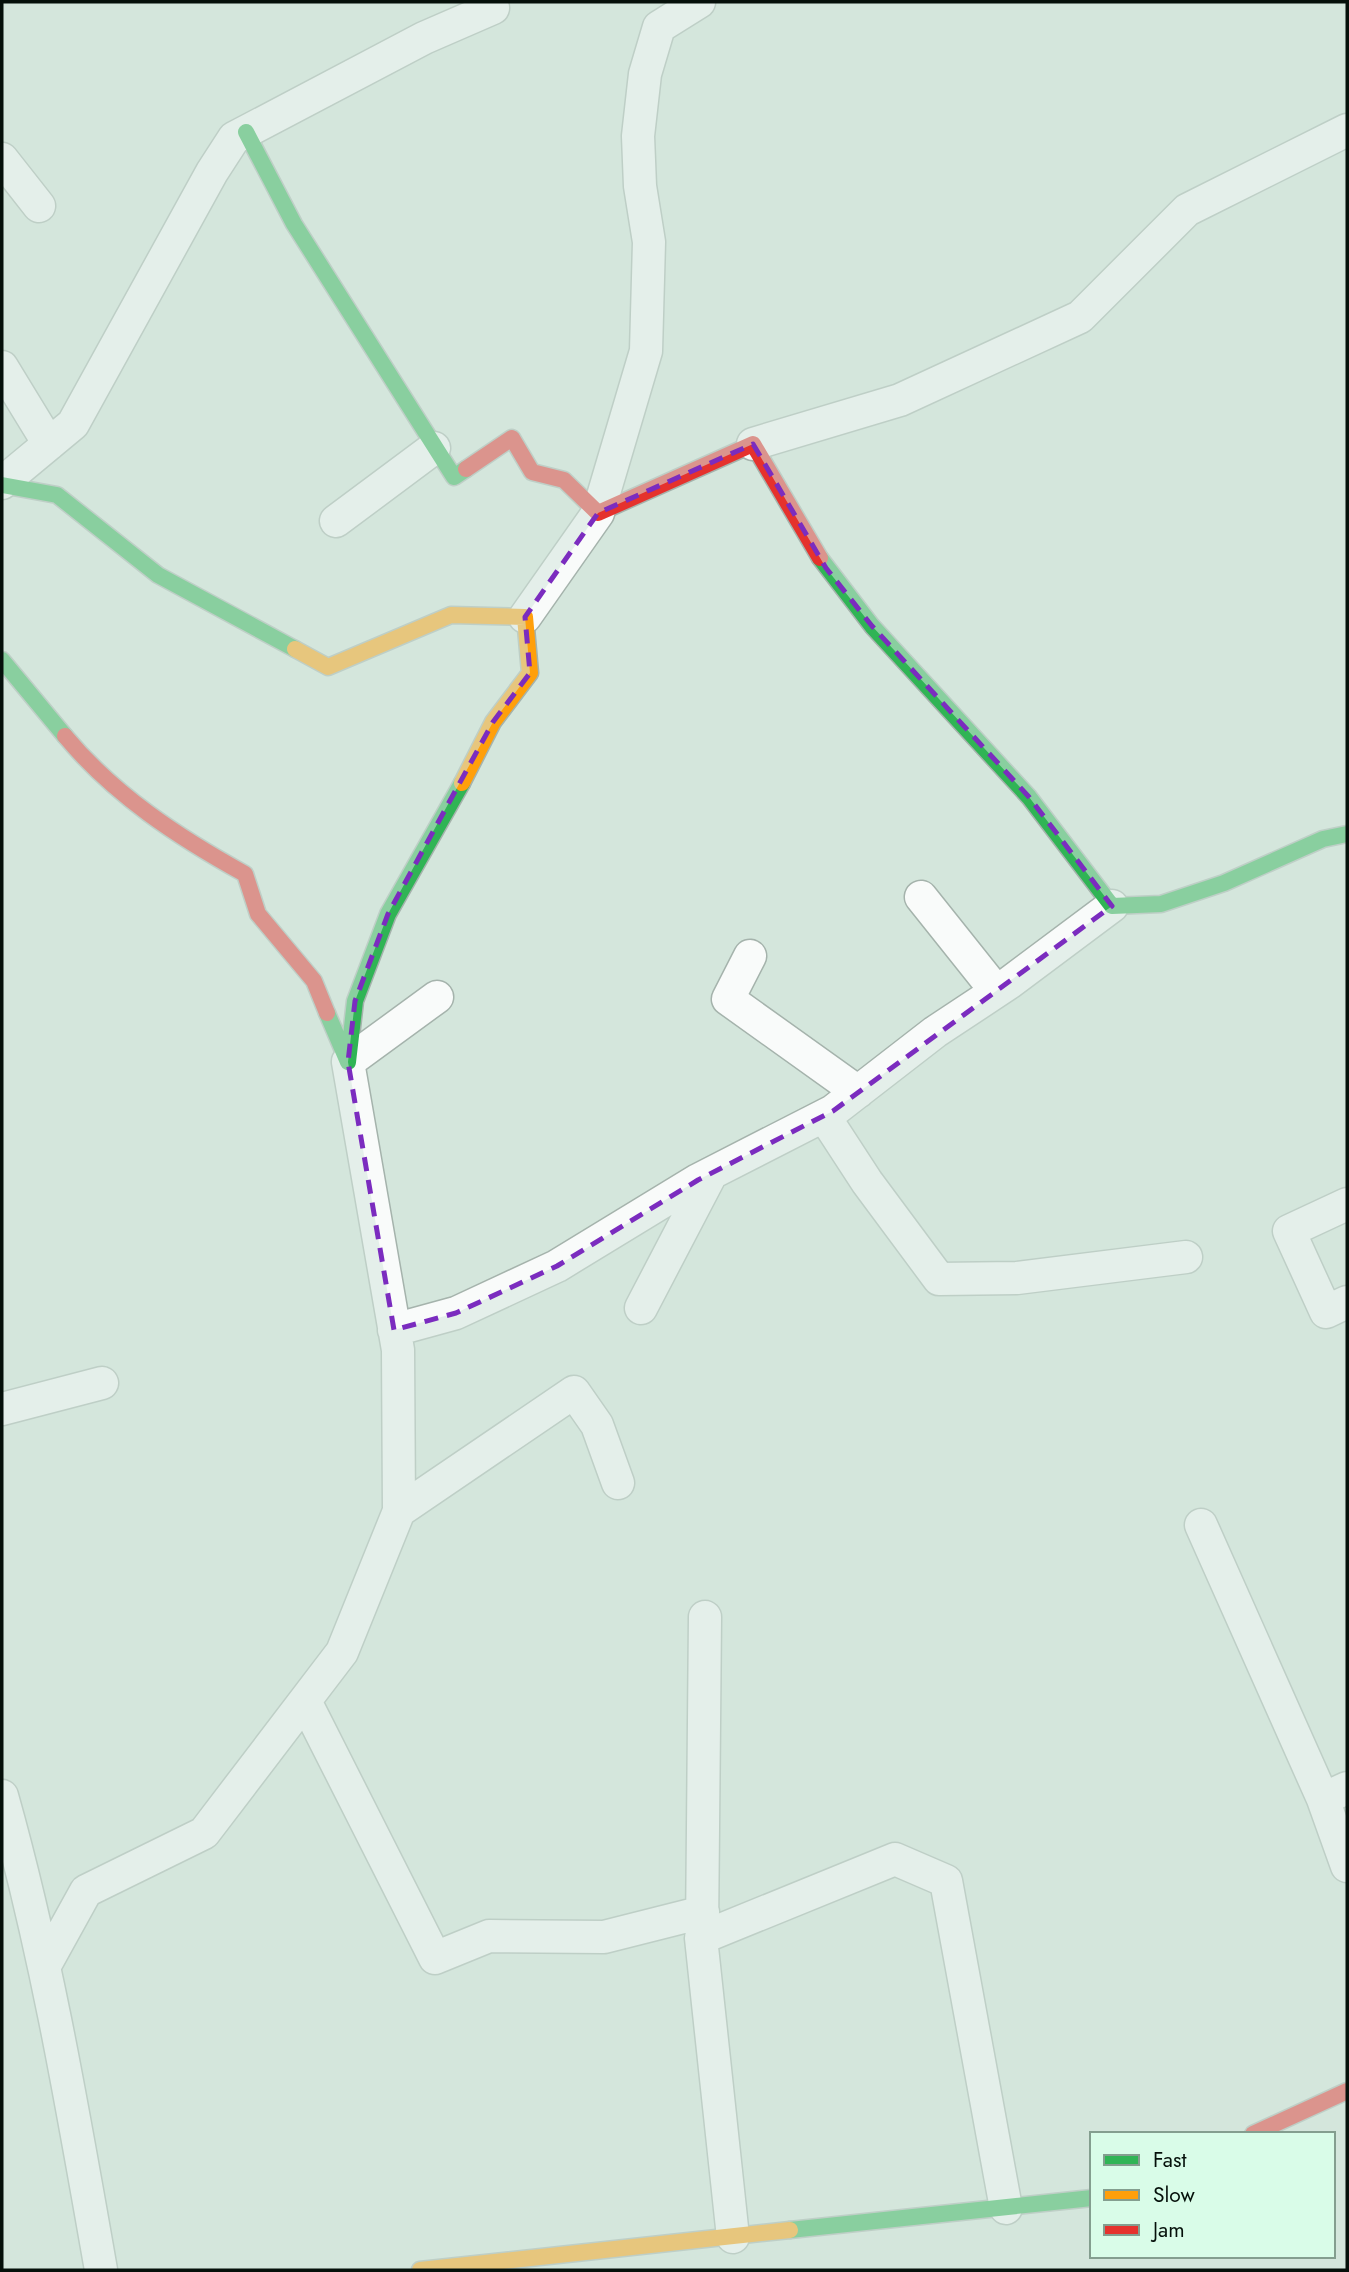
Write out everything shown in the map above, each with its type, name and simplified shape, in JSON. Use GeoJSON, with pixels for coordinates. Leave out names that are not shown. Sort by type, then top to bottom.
{"type":"FeatureCollection","features":[{"type":"Feature","properties":{"kind":"street"},"geometry":{"type":"LineString","coordinates":[[2,484],[73,424],[233,138],[424,38],[493,8],[489,2]]}},
{"type":"Feature","properties":{"kind":"street"},"geometry":{"type":"LineString","coordinates":[[348,1062],[355,1001],[388,914],[443,820],[493,722],[530,673],[525,617],[598,513],[646,351],[649,242],[640,186],[638,136],[645,74],[659,27],[699,2]]}},
{"type":"Feature","properties":{"kind":"street"},"geometry":{"type":"LineString","coordinates":[[598,513],[753,444],[900,400],[1080,317],[1187,210],[1347,130]]}},
{"type":"Feature","properties":{"kind":"street"},"geometry":{"type":"LineString","coordinates":[[246,132],[294,224],[454,477],[512,438],[531,472],[564,480],[598,513]]}},
{"type":"Feature","properties":{"kind":"street"},"geometry":{"type":"LineString","coordinates":[[2,159],[39,206]]}},
{"type":"Feature","properties":{"kind":"street"},"geometry":{"type":"LineString","coordinates":[[2,367],[48,444]]}},
{"type":"Feature","properties":{"kind":"street"},"geometry":{"type":"LineString","coordinates":[[753,444],[833,578],[872,626],[1029,797],[1112,906]]}},
{"type":"Feature","properties":{"kind":"street"},"geometry":{"type":"LineString","coordinates":[[336,521],[435,448]]}},
{"type":"Feature","properties":{"kind":"street"},"geometry":{"type":"LineString","coordinates":[[2,484],[57,495],[158,575],[328,667],[452,615],[525,617]]}},
{"type":"Feature","properties":{"kind":"street"},"geometry":{"type":"LineString","coordinates":[[2,660],[86,761],[135,804],[200,849],[244,874],[258,914],[314,981],[348,1062],[398,1350],[399,1511],[342,1652],[204,1833],[86,1891],[44,1967]]}},
{"type":"Feature","properties":{"kind":"street"},"geometry":{"type":"LineString","coordinates":[[394,1329],[456,1313],[556,1266],[711,1174],[824,1116],[935,1032],[1112,906],[1161,904],[1224,883],[1323,839],[1347,834]]}},
{"type":"Feature","properties":{"kind":"street"},"geometry":{"type":"LineString","coordinates":[[921,897],[996,991]]}},
{"type":"Feature","properties":{"kind":"street"},"geometry":{"type":"LineString","coordinates":[[750,956],[728,999],[858,1092]]}},
{"type":"Feature","properties":{"kind":"street"},"geometry":{"type":"LineString","coordinates":[[348,1062],[437,998]]}},
{"type":"Feature","properties":{"kind":"street"},"geometry":{"type":"LineString","coordinates":[[824,1116],[867,1182],[939,1279],[1017,1278],[1186,1257]]}},
{"type":"Feature","properties":{"kind":"street"},"geometry":{"type":"LineString","coordinates":[[640,1308],[711,1174]]}},
{"type":"Feature","properties":{"kind":"street"},"geometry":{"type":"LineString","coordinates":[[1347,1204],[1289,1231],[1326,1312],[1347,1302]]}},
{"type":"Feature","properties":{"kind":"street"},"geometry":{"type":"LineString","coordinates":[[2,1409],[102,1383]]}},
{"type":"Feature","properties":{"kind":"street"},"geometry":{"type":"LineString","coordinates":[[399,1511],[574,1392],[597,1424],[618,1482]]}},
{"type":"Feature","properties":{"kind":"street"},"geometry":{"type":"LineString","coordinates":[[1201,1525],[1335,1794],[1347,1866]]}},
{"type":"Feature","properties":{"kind":"street"},"geometry":{"type":"LineString","coordinates":[[705,1617],[702,1925],[733,2237]]}},
{"type":"Feature","properties":{"kind":"street"},"geometry":{"type":"LineString","coordinates":[[305,1701],[435,1958],[489,1936],[604,1937],[702,1925],[895,1859],[946,1881],[1006,2208]]}},
{"type":"Feature","properties":{"kind":"street"},"geometry":{"type":"LineString","coordinates":[[2,1796],[24,1876],[68,2080],[101,2270]]}},
{"type":"Feature","properties":{"kind":"street"},"geometry":{"type":"LineString","coordinates":[[1257,2132],[1347,2091]]}},
{"type":"Feature","properties":{"kind":"street"},"geometry":{"type":"LineString","coordinates":[[421,2270],[1090,2199]]}},
{"type":"Feature","properties":{"kind":"highlighted area"},"geometry":{"type":"Polygon","coordinates":[[[753,444],[826,568],[872,626],[1029,797],[1112,906],[833,1111],[698,1180],[557,1266],[456,1313],[394,1330],[348,1062],[355,1001],[388,914],[493,722],[530,673],[525,617],[598,513],[753,444]]]}},
{"type":"Feature","properties":{"kind":"traffic: fast"},"geometry":{"type":"LineString","coordinates":[[246,132],[294,224],[454,477],[466,469]]}},
{"type":"Feature","properties":{"kind":"traffic: fast"},"geometry":{"type":"LineString","coordinates":[[2,485],[57,495],[158,575],[295,649]]}},
{"type":"Feature","properties":{"kind":"traffic: fast"},"geometry":{"type":"LineString","coordinates":[[820,558],[872,626],[1029,797],[1112,906],[1161,904],[1224,883],[1323,839],[1347,834]]}},
{"type":"Feature","properties":{"kind":"traffic: fast"},"geometry":{"type":"LineString","coordinates":[[2,660],[65,736]]}},
{"type":"Feature","properties":{"kind":"traffic: fast"},"geometry":{"type":"LineString","coordinates":[[327,1013],[348,1062],[355,1001],[388,914],[462,783]]}},
{"type":"Feature","properties":{"kind":"traffic: fast"},"geometry":{"type":"LineString","coordinates":[[790,2230],[1090,2198]]}},
{"type":"Feature","properties":{"kind":"traffic: slow"},"geometry":{"type":"LineString","coordinates":[[295,649],[328,667],[451,615],[525,617],[530,673],[493,722],[462,783]]}},
{"type":"Feature","properties":{"kind":"traffic: slow"},"geometry":{"type":"LineString","coordinates":[[420,2270],[790,2230]]}},
{"type":"Feature","properties":{"kind":"traffic: jam"},"geometry":{"type":"LineString","coordinates":[[466,469],[512,438],[532,472],[564,480],[598,513],[753,444],[820,558]]}},
{"type":"Feature","properties":{"kind":"traffic: jam"},"geometry":{"type":"LineString","coordinates":[[65,736],[104,777],[148,813],[245,874],[258,914],[314,981],[327,1013]]}},
{"type":"Feature","properties":{"kind":"traffic: jam"},"geometry":{"type":"LineString","coordinates":[[1257,2132],[1347,2091]]}}]}
